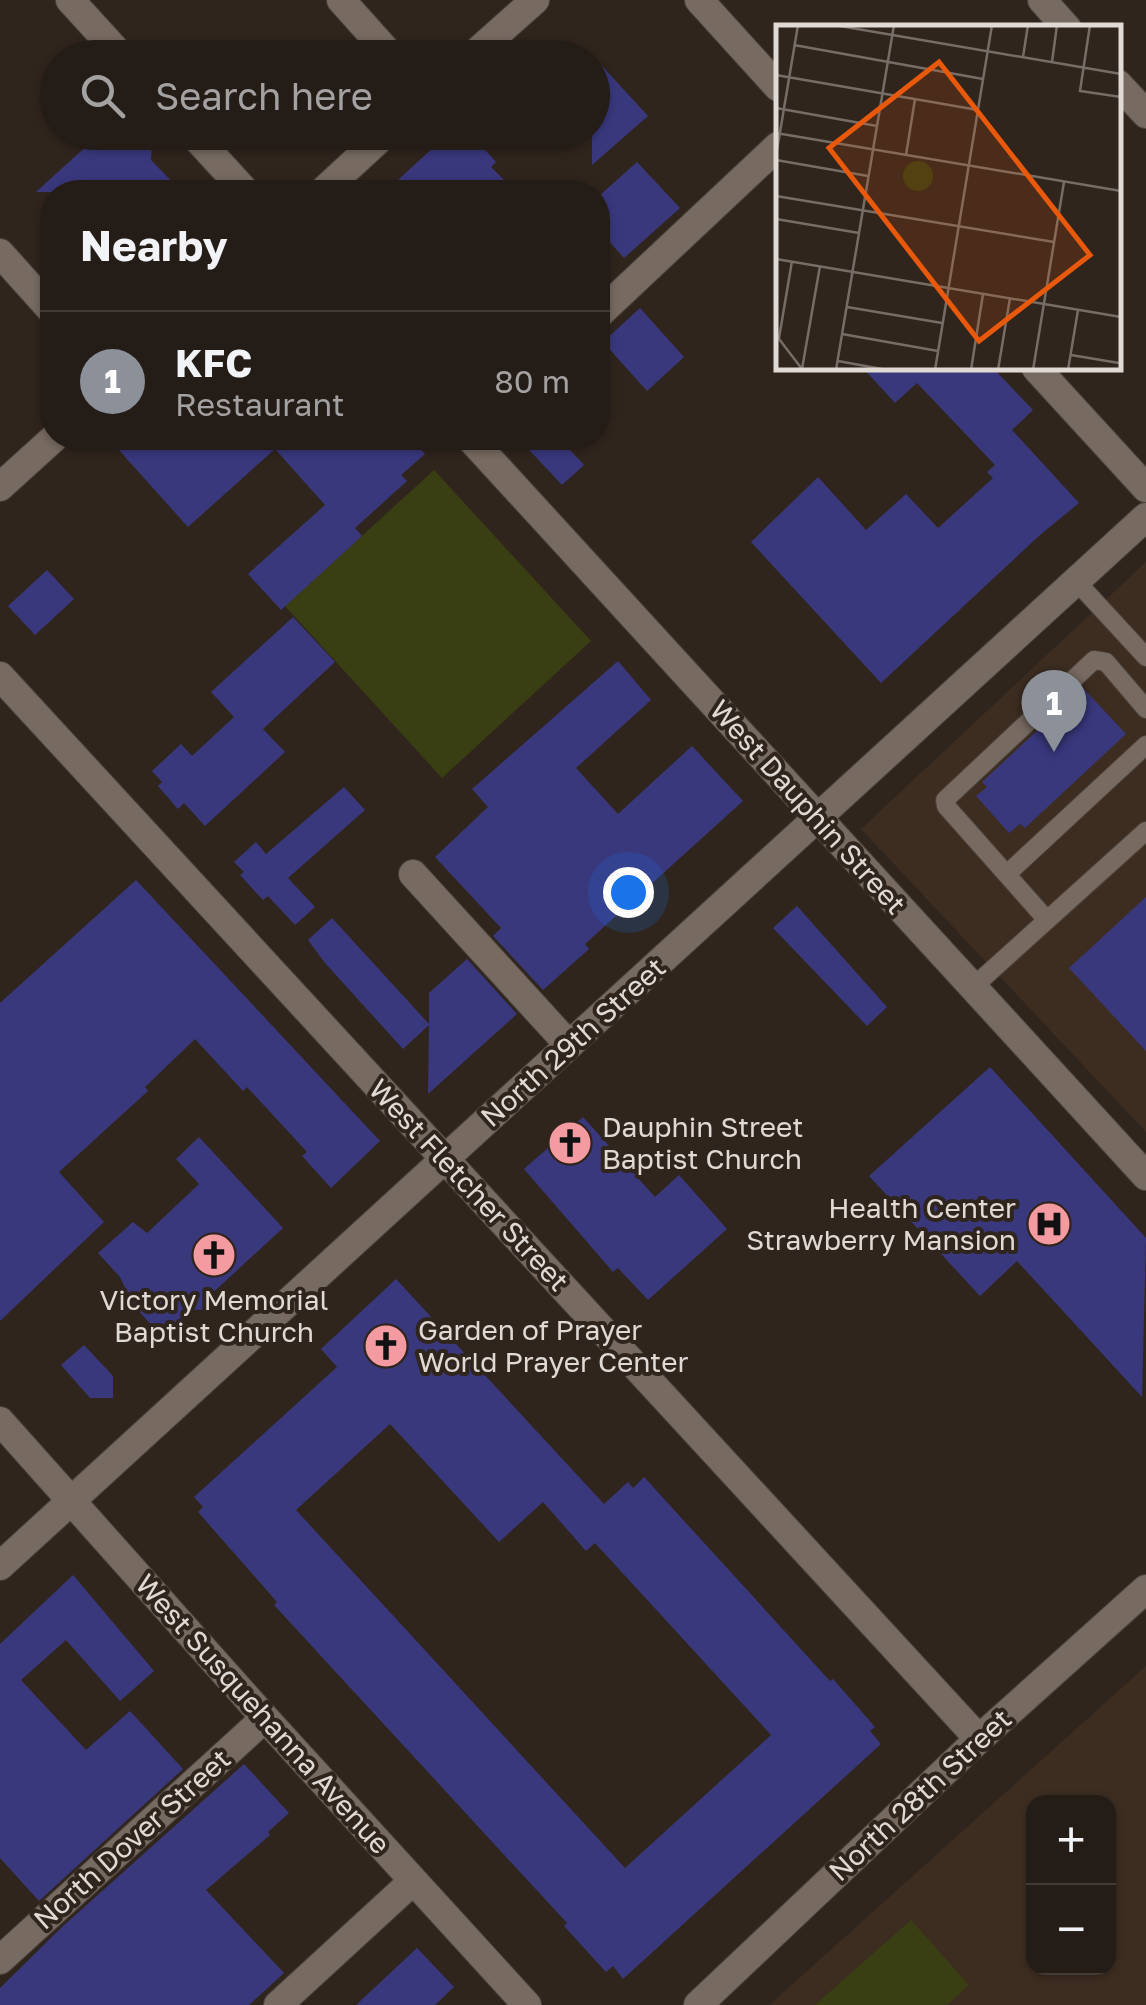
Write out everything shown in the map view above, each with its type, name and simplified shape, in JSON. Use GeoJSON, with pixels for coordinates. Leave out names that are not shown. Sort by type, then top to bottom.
{"type":"FeatureCollection","features":[{"type":"Feature","properties":{"kind":"street"},"geometry":{"type":"LineString","coordinates":[[70,0],[107,40]]}},
{"type":"Feature","properties":{"kind":"street"},"geometry":{"type":"LineString","coordinates":[[341,0],[377,40]]}},
{"type":"Feature","properties":{"kind":"street"},"geometry":{"type":"LineString","coordinates":[[490,40],[535,0]]}},
{"type":"Feature","properties":{"kind":"street"},"geometry":{"type":"LineString","coordinates":[[699,0],[776,85]]}},
{"type":"Feature","properties":{"kind":"street"},"geometry":{"type":"LineString","coordinates":[[1042,0],[1064,25]]}},
{"type":"Feature","properties":{"kind":"street"},"geometry":{"type":"LineString","coordinates":[[1121,87],[1146,114]]}},
{"type":"Feature","properties":{"kind":"street"},"geometry":{"type":"LineString","coordinates":[[610,305],[776,148]]}},
{"type":"Feature","properties":{"kind":"street"},"geometry":{"type":"LineString","coordinates":[[208,150],[235,180]]}},
{"type":"Feature","properties":{"kind":"street"},"geometry":{"type":"LineString","coordinates":[[335,180],[368,150]]}},
{"type":"Feature","properties":{"kind":"street"},"geometry":{"type":"LineString","coordinates":[[0,253],[40,298]]}},
{"type":"Feature","properties":{"kind":"street"},"geometry":{"type":"LineString","coordinates":[[1038,370],[1146,488]]}},
{"type":"Feature","properties":{"kind":"street"},"geometry":{"type":"LineString","coordinates":[[0,487],[41,450]]}},
{"type":"Feature","properties":{"kind":"street","name":"West Dauphin Street"},"geometry":{"type":"LineString","coordinates":[[481,450],[1146,1176]]}},
{"type":"Feature","properties":{"kind":"street","name":"North 29th Street"},"geometry":{"type":"LineString","coordinates":[[0,1566],[1146,517]]}},
{"type":"Feature","properties":{"kind":"street","name":"West Fletcher Street"},"geometry":{"type":"LineString","coordinates":[[0,676],[979,1739]]}},
{"type":"Feature","properties":{"kind":"street"},"geometry":{"type":"LineString","coordinates":[[412,874],[569,1045]]}},
{"type":"Feature","properties":{"kind":"street","name":"West Susquehanna Avenue"},"geometry":{"type":"LineString","coordinates":[[0,1421],[527,2005]]}},
{"type":"Feature","properties":{"kind":"street","name":"North 28th Street"},"geometry":{"type":"LineString","coordinates":[[698,2005],[979,1739],[1146,1589]]}},
{"type":"Feature","properties":{"kind":"street","name":"North Dover Street"},"geometry":{"type":"LineString","coordinates":[[0,1960],[264,1718]]}},
{"type":"Feature","properties":{"kind":"street"},"geometry":{"type":"LineString","coordinates":[[278,2005],[413,1880]]}},
{"type":"Feature","properties":{"kind":"lane"},"geometry":{"type":"LineString","coordinates":[[1076,581],[1146,657]]}},
{"type":"Feature","properties":{"kind":"lane"},"geometry":{"type":"LineString","coordinates":[[1047,920],[946,806],[945,800],[1094,660],[1106,662],[1146,710]]}},
{"type":"Feature","properties":{"kind":"lane"},"geometry":{"type":"LineString","coordinates":[[1006,874],[1146,745]]}},
{"type":"Feature","properties":{"kind":"lane"},"geometry":{"type":"LineString","coordinates":[[973,987],[1146,831]]}},
{"type":"Feature","properties":{"kind":"shaded area"},"geometry":{"type":"Polygon","coordinates":[[[1146,562],[1146,1132],[861,829],[1146,562]]]}},
{"type":"Feature","properties":{"kind":"shaded area"},"geometry":{"type":"Polygon","coordinates":[[[1146,1666],[1146,2005],[770,2005],[1146,1666]]]}},
{"type":"Feature","properties":{"kind":"green space"},"geometry":{"type":"Polygon","coordinates":[[[434,470],[591,641],[442,778],[285,606],[434,470]]]}},
{"type":"Feature","properties":{"kind":"green space"},"geometry":{"type":"Polygon","coordinates":[[[911,1920],[969,1985],[947,2005],[815,2005],[911,1920]]]}},
{"type":"Feature","properties":{"kind":"building"},"geometry":{"type":"Polygon","coordinates":[[[610,75],[648,116],[610,149],[610,75]]]}},
{"type":"Feature","properties":{"kind":"building"},"geometry":{"type":"Polygon","coordinates":[[[82,150],[152,150],[151,160],[170,180],[49,180],[82,150]]]}},
{"type":"Feature","properties":{"kind":"building"},"geometry":{"type":"Polygon","coordinates":[[[430,150],[485,150],[496,162],[491,167],[504,180],[398,180],[430,150]]]}},
{"type":"Feature","properties":{"kind":"building"},"geometry":{"type":"Polygon","coordinates":[[[592,150],[609,150],[592,165],[592,150]]]}},
{"type":"Feature","properties":{"kind":"building"},"geometry":{"type":"Polygon","coordinates":[[[637,162],[680,208],[624,258],[610,242],[610,186],[637,162]]]}},
{"type":"Feature","properties":{"kind":"building"},"geometry":{"type":"Polygon","coordinates":[[[640,308],[684,357],[647,391],[610,350],[610,336],[640,308]]]}},
{"type":"Feature","properties":{"kind":"building"},"geometry":{"type":"Polygon","coordinates":[[[865,370],[995,370],[1033,410],[1012,430],[1079,503],[881,683],[751,542],[818,477],[866,530],[906,494],[938,528],[993,478],[987,472],[995,465],[917,383],[895,403],[865,370]]]}},
{"type":"Feature","properties":{"kind":"building"},"geometry":{"type":"Polygon","coordinates":[[[119,450],[274,450],[188,527],[119,450]]]}},
{"type":"Feature","properties":{"kind":"building"},"geometry":{"type":"Polygon","coordinates":[[[276,450],[421,450],[425,454],[401,475],[407,481],[355,528],[362,536],[281,610],[248,574],[325,505],[276,450]]]}},
{"type":"Feature","properties":{"kind":"building"},"geometry":{"type":"Polygon","coordinates":[[[529,450],[570,450],[584,465],[562,485],[529,450]]]}},
{"type":"Feature","properties":{"kind":"building"},"geometry":{"type":"Polygon","coordinates":[[[47,570],[74,599],[35,635],[8,606],[47,570]]]}},
{"type":"Feature","properties":{"kind":"building"},"geometry":{"type":"Polygon","coordinates":[[[293,617],[335,662],[263,729],[285,752],[205,826],[184,803],[178,809],[158,786],[162,782],[152,771],[181,744],[192,756],[234,717],[211,692],[293,617]]]}},
{"type":"Feature","properties":{"kind":"building"},"geometry":{"type":"Polygon","coordinates":[[[618,661],[651,700],[576,768],[618,814],[692,746],[743,801],[585,944],[589,949],[543,990],[493,936],[501,928],[435,857],[488,807],[472,789],[618,661]]]}},
{"type":"Feature","properties":{"kind":"building"},"geometry":{"type":"Polygon","coordinates":[[[1083,688],[1126,734],[1025,828],[1020,824],[1009,833],[976,796],[987,787],[982,782],[1083,688]]]}},
{"type":"Feature","properties":{"kind":"building"},"geometry":{"type":"Polygon","coordinates":[[[344,787],[365,810],[288,878],[315,907],[295,925],[268,896],[263,900],[240,875],[244,872],[234,862],[256,842],[266,854],[344,787]]]}},
{"type":"Feature","properties":{"kind":"building"},"geometry":{"type":"Polygon","coordinates":[[[136,880],[380,1141],[331,1188],[302,1156],[307,1152],[247,1087],[243,1091],[195,1039],[145,1087],[148,1091],[59,1172],[104,1222],[0,1321],[0,1003],[136,880]]]}},
{"type":"Feature","properties":{"kind":"building"},"geometry":{"type":"Polygon","coordinates":[[[1146,897],[1146,1051],[1069,968],[1146,897]]]}},
{"type":"Feature","properties":{"kind":"building"},"geometry":{"type":"Polygon","coordinates":[[[797,906],[887,1007],[867,1026],[773,928],[797,906]]]}},
{"type":"Feature","properties":{"kind":"building"},"geometry":{"type":"Polygon","coordinates":[[[332,918],[429,1024],[429,993],[467,959],[517,1014],[428,1094],[429,1025],[403,1049],[325,963],[308,940],[332,918]]]}},
{"type":"Feature","properties":{"kind":"building"},"geometry":{"type":"Polygon","coordinates":[[[990,1067],[1146,1238],[1142,1397],[1017,1261],[980,1296],[869,1176],[990,1067]]]}},
{"type":"Feature","properties":{"kind":"building"},"geometry":{"type":"Polygon","coordinates":[[[583,1117],[655,1197],[679,1175],[727,1229],[648,1300],[618,1268],[613,1272],[524,1169],[583,1117]]]}},
{"type":"Feature","properties":{"kind":"building"},"geometry":{"type":"Polygon","coordinates":[[[199,1137],[283,1228],[207,1298],[206,1309],[195,1310],[163,1339],[132,1303],[120,1277],[98,1253],[133,1222],[147,1233],[199,1184],[176,1159],[199,1137]]]}},
{"type":"Feature","properties":{"kind":"building"},"geometry":{"type":"Polygon","coordinates":[[[396,1279],[604,1504],[628,1482],[633,1488],[644,1477],[875,1727],[870,1731],[881,1744],[623,1979],[613,1966],[606,1972],[564,1926],[567,1923],[274,1605],[277,1602],[198,1512],[203,1507],[194,1497],[337,1367],[321,1349],[396,1279]],[[390,1424],[296,1510],[625,1868],[771,1735],[595,1543],[586,1551],[543,1502],[499,1542],[390,1424]]]}},
{"type":"Feature","properties":{"kind":"building"},"geometry":{"type":"Polygon","coordinates":[[[84,1345],[113,1376],[113,1398],[90,1398],[61,1365],[84,1345]]]}},
{"type":"Feature","properties":{"kind":"building"},"geometry":{"type":"Polygon","coordinates":[[[73,1575],[154,1671],[120,1701],[66,1640],[21,1680],[86,1750],[130,1711],[183,1769],[39,1901],[0,1858],[0,1644],[73,1575]]]}},
{"type":"Feature","properties":{"kind":"building"},"geometry":{"type":"Polygon","coordinates":[[[244,1764],[289,1813],[268,1832],[270,1835],[206,1890],[284,1973],[249,2005],[0,2005],[0,1988],[62,1927],[244,1764]]]}},
{"type":"Feature","properties":{"kind":"building"},"geometry":{"type":"Polygon","coordinates":[[[417,1948],[454,1987],[435,2005],[356,2005],[417,1948]]]}},
{"type":"Feature","properties":{"kind":"place","name":"KFC"},"geometry":{"type":"Point","coordinates":[1054,752]}},
{"type":"Feature","properties":{"kind":"place","name":"Dauphin Street Baptist Church"},"geometry":{"type":"Point","coordinates":[570,1143]}},
{"type":"Feature","properties":{"kind":"place","name":"Health Center Strawberry Mansion"},"geometry":{"type":"Point","coordinates":[1049,1224]}},
{"type":"Feature","properties":{"kind":"place","name":"Victory Memorial Baptist Church"},"geometry":{"type":"Point","coordinates":[214,1255]}},
{"type":"Feature","properties":{"kind":"place","name":"Garden of Prayer World Prayer Center"},"geometry":{"type":"Point","coordinates":[386,1346]}}]}
